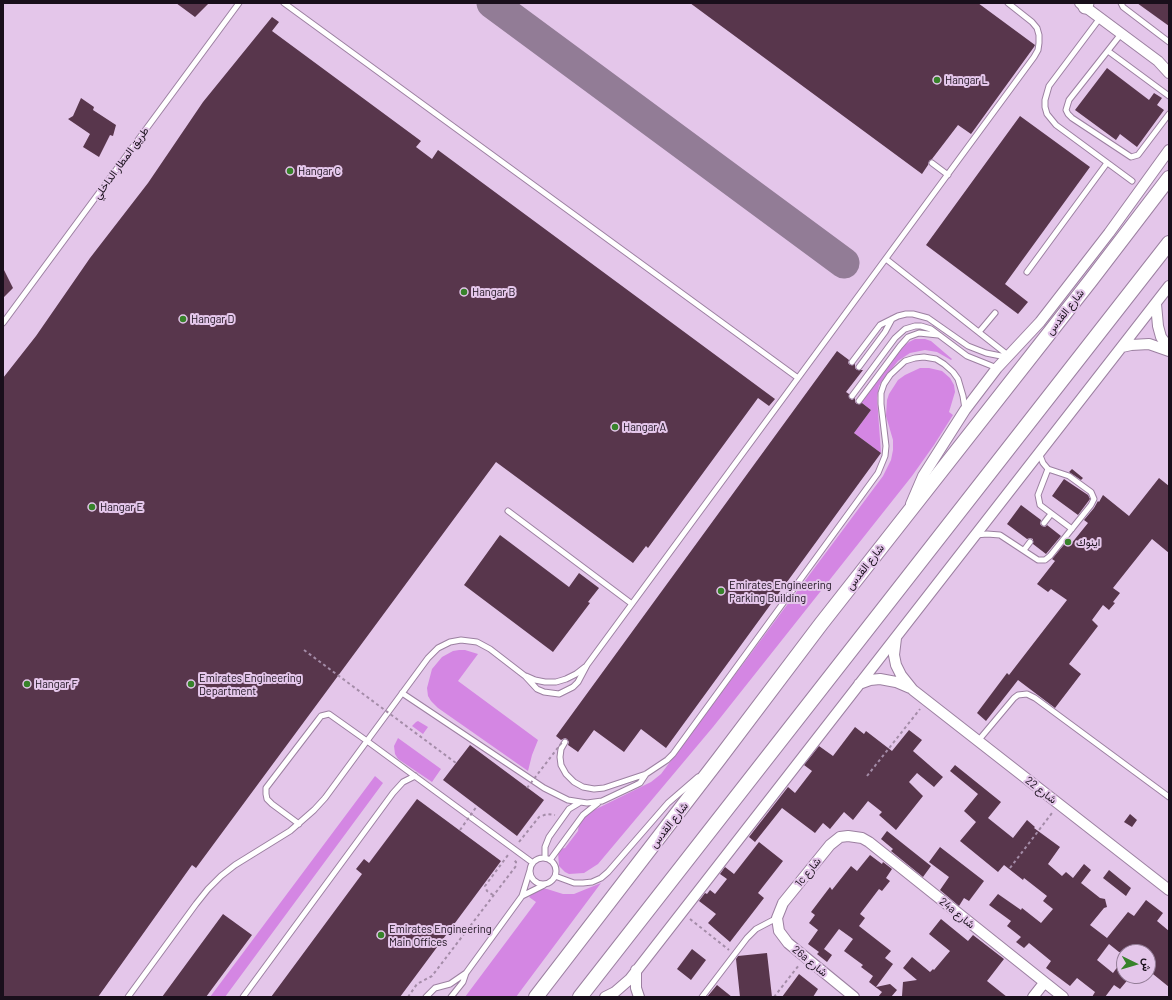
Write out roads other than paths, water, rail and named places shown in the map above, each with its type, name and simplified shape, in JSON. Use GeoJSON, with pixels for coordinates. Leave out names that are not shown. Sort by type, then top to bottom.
{"type":"FeatureCollection","features":[{"type":"Feature","properties":{"kind":"main road","name":"شارع القدس"},"geometry":{"type":"LineString","coordinates":[[536,997],[719,759],[820,624],[1091,280],[1169,178]]}},
{"type":"Feature","properties":{"kind":"main road"},"geometry":{"type":"LineString","coordinates":[[580,997],[1169,243]]}},
{"type":"Feature","properties":{"kind":"street"},"geometry":{"type":"LineString","coordinates":[[1084,4],[1100,18],[1158,61],[1169,73]]}},
{"type":"Feature","properties":{"kind":"street"},"geometry":{"type":"LineString","coordinates":[[1158,61],[1169,66]]}},
{"type":"Feature","properties":{"kind":"street"},"geometry":{"type":"LineString","coordinates":[[906,515],[923,476],[965,410],[997,368],[1040,322],[1109,233],[1169,150]]}},
{"type":"Feature","properties":{"kind":"street"},"geometry":{"type":"LineString","coordinates":[[605,997],[623,986],[636,970],[1169,286]]}},
{"type":"Feature","properties":{"kind":"street"},"geometry":{"type":"LineString","coordinates":[[1156,304],[1156,315],[1161,337],[1169,350]]}},
{"type":"Feature","properties":{"kind":"street"},"geometry":{"type":"LineString","coordinates":[[1122,347],[1149,344],[1169,350]]}},
{"type":"Feature","properties":{"kind":"street","name":"شارع 22"},"geometry":{"type":"LineString","coordinates":[[896,636],[894,655],[896,665],[913,690]]}},
{"type":"Feature","properties":{"kind":"street","name":"شارع 22"},"geometry":{"type":"LineString","coordinates":[[859,684],[870,680],[889,680],[913,690],[1169,889]]}},
{"type":"Feature","properties":{"kind":"street","name":"1c شارع"},"geometry":{"type":"LineString","coordinates":[[777,918],[783,902],[830,845],[840,838],[848,836]]}},
{"type":"Feature","properties":{"kind":"street","name":"24a شارع"},"geometry":{"type":"LineString","coordinates":[[848,836],[862,838],[869,842],[1063,997]]}},
{"type":"Feature","properties":{"kind":"street","name":"26a شارع"},"geometry":{"type":"LineString","coordinates":[[777,918],[779,931],[782,937],[854,997]]}},
{"type":"Feature","properties":{"kind":"street"},"geometry":{"type":"LineString","coordinates":[[636,970],[636,988],[639,997]]}},
{"type":"Feature","properties":{"kind":"street"},"geometry":{"type":"LineString","coordinates":[[1033,997],[1044,983]]}},
{"type":"Feature","properties":{"kind":"lane","name":"طريق المطار الداخلي"},"geometry":{"type":"LineString","coordinates":[[3,323],[239,3]]}},
{"type":"Feature","properties":{"kind":"lane"},"geometry":{"type":"LineString","coordinates":[[284,3],[798,378]]}},
{"type":"Feature","properties":{"kind":"lane"},"geometry":{"type":"LineString","coordinates":[[128,997],[196,904],[212,885],[235,865],[299,824],[325,798],[428,658],[438,648],[450,642],[462,640],[477,642],[490,649],[525,676],[537,689],[544,692],[559,694],[573,687],[578,682],[587,665],[886,260],[1038,50],[1039,36],[1037,28],[1032,22],[1008,3]]}},
{"type":"Feature","properties":{"kind":"lane"},"geometry":{"type":"LineString","coordinates":[[1121,3],[1123,7],[1169,42]]}},
{"type":"Feature","properties":{"kind":"lane"},"geometry":{"type":"LineString","coordinates":[[1100,18],[1049,86],[1045,100],[1047,114],[1056,125],[1132,181]]}},
{"type":"Feature","properties":{"kind":"lane"},"geometry":{"type":"LineString","coordinates":[[1121,34],[1069,100],[1066,110],[1072,118],[1131,157],[1138,155],[1169,114]]}},
{"type":"Feature","properties":{"kind":"lane"},"geometry":{"type":"LineString","coordinates":[[1108,51],[1169,96]]}},
{"type":"Feature","properties":{"kind":"lane"},"geometry":{"type":"LineString","coordinates":[[932,163],[948,175]]}},
{"type":"Feature","properties":{"kind":"lane"},"geometry":{"type":"LineString","coordinates":[[1027,272],[1108,163]]}},
{"type":"Feature","properties":{"kind":"lane"},"geometry":{"type":"LineString","coordinates":[[886,260],[1008,356]]}},
{"type":"Feature","properties":{"kind":"lane"},"geometry":{"type":"LineString","coordinates":[[979,332],[995,313]]}},
{"type":"Feature","properties":{"kind":"lane"},"geometry":{"type":"LineString","coordinates":[[852,362],[877,329],[885,322],[906,314],[921,315],[928,318],[968,346],[986,353],[1008,356]]}},
{"type":"Feature","properties":{"kind":"lane"},"geometry":{"type":"LineString","coordinates":[[859,367],[885,332],[892,319]]}},
{"type":"Feature","properties":{"kind":"lane"},"geometry":{"type":"LineString","coordinates":[[852,396],[895,338],[905,329],[915,326],[931,329],[972,359],[997,368]]}},
{"type":"Feature","properties":{"kind":"lane"},"geometry":{"type":"LineString","coordinates":[[859,401],[908,337],[919,333],[938,335]]}},
{"type":"Feature","properties":{"kind":"lane"},"geometry":{"type":"LineString","coordinates":[[564,742],[561,749],[561,765],[566,774],[574,782],[583,787],[594,789],[604,788],[646,774],[662,765],[673,754],[878,473],[885,456],[886,446],[881,404],[882,393],[884,384],[890,375],[905,361],[924,357],[936,359],[953,372],[958,379],[965,410]]}},
{"type":"Feature","properties":{"kind":"lane"},"geometry":{"type":"LineString","coordinates":[[975,536],[986,534],[1000,535],[1038,560],[1045,560],[1050,556],[1091,505],[1094,499],[1093,495],[1069,476],[1048,469],[1043,463],[1040,453]]}},
{"type":"Feature","properties":{"kind":"lane"},"geometry":{"type":"LineString","coordinates":[[1048,469],[1038,500],[1043,508],[1072,529]]}},
{"type":"Feature","properties":{"kind":"lane"},"geometry":{"type":"LineString","coordinates":[[508,511],[632,604]]}},
{"type":"Feature","properties":{"kind":"lane"},"geometry":{"type":"LineString","coordinates":[[1044,523],[1051,514]]}},
{"type":"Feature","properties":{"kind":"lane"},"geometry":{"type":"LineString","coordinates":[[1024,550],[1030,542]]}},
{"type":"Feature","properties":{"kind":"lane"},"geometry":{"type":"LineString","coordinates":[[525,676],[545,682],[556,682],[576,674],[587,665]]}},
{"type":"Feature","properties":{"kind":"lane"},"geometry":{"type":"LineString","coordinates":[[402,693],[544,788],[568,800],[579,803],[594,803],[602,801]]}},
{"type":"Feature","properties":{"kind":"lane"},"geometry":{"type":"LineString","coordinates":[[978,741],[1014,698],[1022,694],[1027,694],[1035,698],[1169,797]]}},
{"type":"Feature","properties":{"kind":"lane"},"geometry":{"type":"LineString","coordinates":[[299,824],[267,799],[266,788],[321,716],[329,714],[533,863]]}},
{"type":"Feature","properties":{"kind":"lane"},"geometry":{"type":"LineString","coordinates":[[555,876],[574,883],[592,882],[601,878],[608,872],[668,803],[719,759]]}},
{"type":"Feature","properties":{"kind":"lane"},"geometry":{"type":"LineString","coordinates":[[451,997],[462,982],[466,973],[522,896],[533,863],[536,860],[548,859],[583,815],[592,807],[636,785],[646,774]]}},
{"type":"Feature","properties":{"kind":"lane"},"geometry":{"type":"LineString","coordinates":[[242,997],[393,793],[403,782],[415,776]]}},
{"type":"Feature","properties":{"kind":"lane"},"geometry":{"type":"LineString","coordinates":[[522,896],[553,880],[556,867],[548,859],[545,847],[548,837],[569,809],[579,803]]}},
{"type":"Feature","properties":{"kind":"lane"},"geometry":{"type":"LineString","coordinates":[[530,870],[531,875],[537,882],[546,884]]}},
{"type":"Feature","properties":{"kind":"lane"},"geometry":{"type":"LineString","coordinates":[[702,997],[747,938],[756,929],[777,918]]}},
{"type":"Feature","properties":{"kind":"lane"},"geometry":{"type":"LineString","coordinates":[[426,997],[435,988],[450,984],[466,973]]}},
{"type":"Feature","properties":{"kind":"place","name":"Hangar L"},"geometry":{"type":"Point","coordinates":[937,80]}},
{"type":"Feature","properties":{"kind":"place","name":"Hangar C"},"geometry":{"type":"Point","coordinates":[290,171]}},
{"type":"Feature","properties":{"kind":"place","name":"Hangar B"},"geometry":{"type":"Point","coordinates":[464,292]}},
{"type":"Feature","properties":{"kind":"place","name":"Hangar D"},"geometry":{"type":"Point","coordinates":[183,319]}},
{"type":"Feature","properties":{"kind":"place","name":"Hangar A"},"geometry":{"type":"Point","coordinates":[615,427]}},
{"type":"Feature","properties":{"kind":"place","name":"Hangar E"},"geometry":{"type":"Point","coordinates":[92,507]}},
{"type":"Feature","properties":{"kind":"place","name":"اينوك"},"geometry":{"type":"Point","coordinates":[1068,542]}},
{"type":"Feature","properties":{"kind":"place","name":"Emirates Engineering Parking Building"},"geometry":{"type":"Point","coordinates":[721,591]}},
{"type":"Feature","properties":{"kind":"place","name":"Hangar F"},"geometry":{"type":"Point","coordinates":[27,684]}},
{"type":"Feature","properties":{"kind":"place","name":"Emirates Engineering Department"},"geometry":{"type":"Point","coordinates":[191,684]}},
{"type":"Feature","properties":{"kind":"place","name":"Emirates Engineering Main Offices"},"geometry":{"type":"Point","coordinates":[381,935]}}]}
